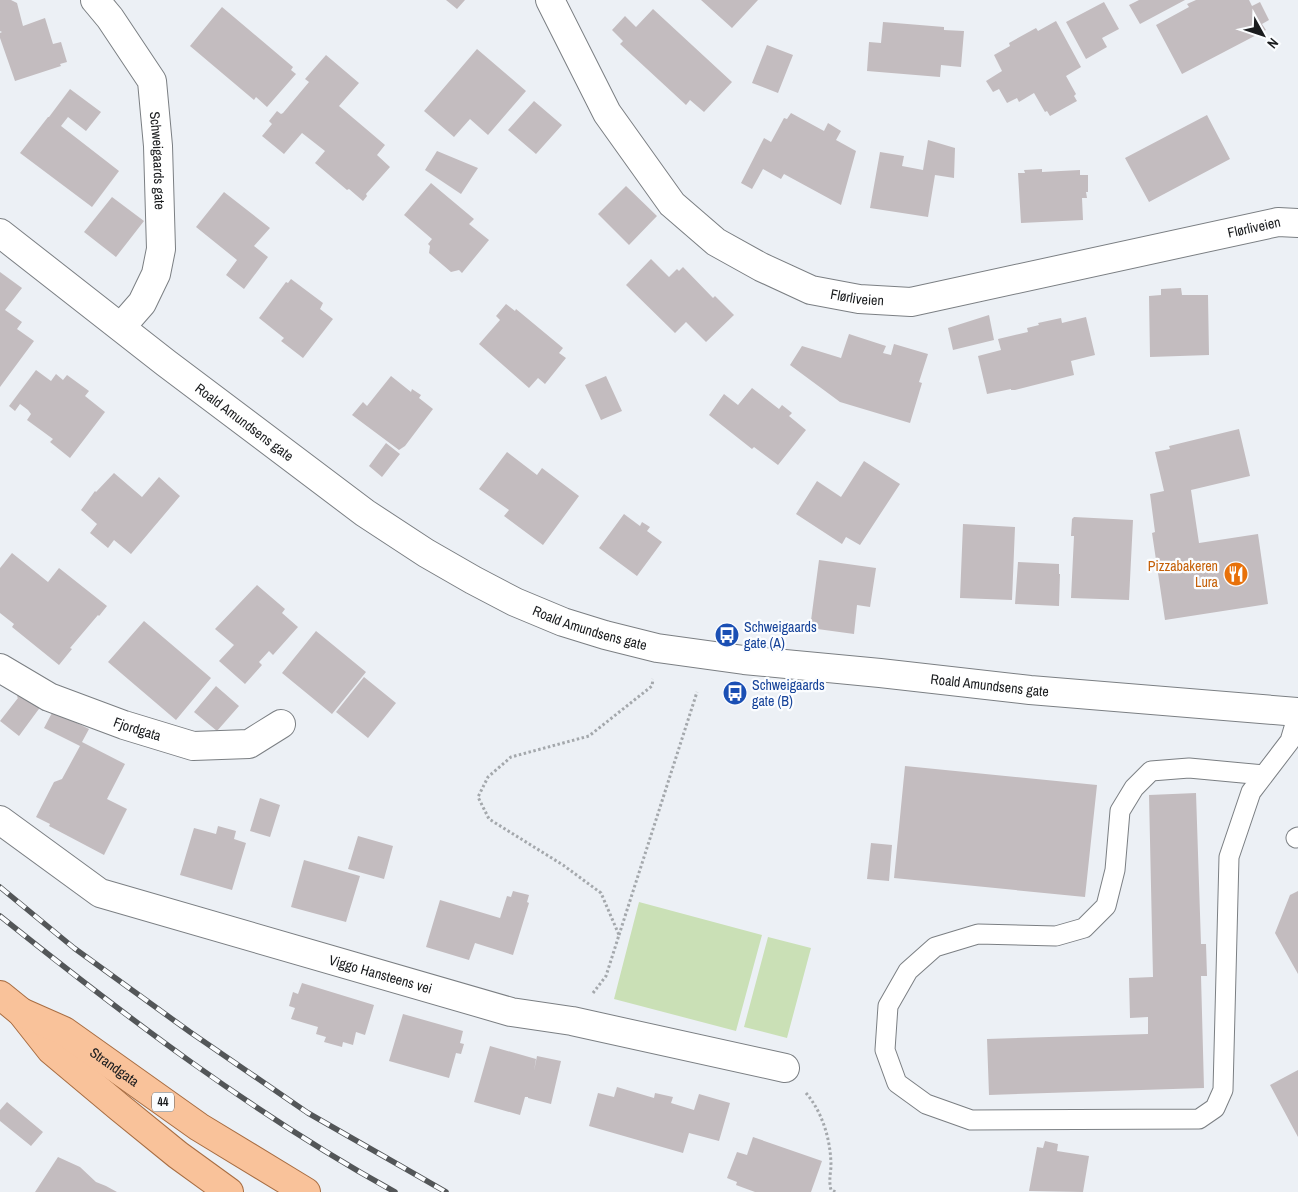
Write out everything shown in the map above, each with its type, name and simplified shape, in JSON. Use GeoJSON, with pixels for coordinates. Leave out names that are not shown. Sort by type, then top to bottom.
{"type":"FeatureCollection","features":[{"type":"Feature","properties":{"kind":"main road","name":"Strandgata"},"geometry":{"type":"LineString","coordinates":[[0,995],[21,1012],[51,1050],[178,1155],[229,1192]]}},
{"type":"Feature","properties":{"kind":"main road","name":"Strandgata"},"geometry":{"type":"LineString","coordinates":[[21,1012],[64,1030],[200,1127],[306,1192]]}},
{"type":"Feature","properties":{"kind":"street","name":"Schweigaards gate"},"geometry":{"type":"LineString","coordinates":[[95,0],[110,18],[152,80],[158,146],[162,249],[156,274],[142,303],[121,327]]}},
{"type":"Feature","properties":{"kind":"street","name":"Flørliveien"},"geometry":{"type":"LineString","coordinates":[[550,0],[607,113],[672,204],[716,242],[761,267],[812,290],[859,300],[911,302],[1278,222],[1298,223]]}},
{"type":"Feature","properties":{"kind":"street","name":"Roald Amundsens gate"},"geometry":{"type":"LineString","coordinates":[[0,233],[166,363],[365,513],[426,553],[473,580],[515,602],[564,622],[657,648],[744,660],[1030,690],[1298,713]]}},
{"type":"Feature","properties":{"kind":"street","name":"Fjordgata"},"geometry":{"type":"LineString","coordinates":[[0,668],[49,697],[193,746],[249,744],[281,724]]}},
{"type":"Feature","properties":{"kind":"street","name":"Viggo Hansteens vei"},"geometry":{"type":"LineString","coordinates":[[0,820],[100,893],[511,1012],[572,1021],[785,1068]]}},
{"type":"Feature","properties":{"kind":"lane"},"geometry":{"type":"LineString","coordinates":[[1264,775],[1189,768],[1151,771],[1134,788],[1120,811],[1115,870],[1106,906],[1084,928],[1056,936],[978,934],[935,947],[908,970],[888,1006],[885,1050],[897,1083],[926,1104],[972,1120],[1199,1119],[1215,1108],[1223,1090],[1229,857],[1251,792],[1264,775],[1290,741],[1298,713]]}},
{"type":"Feature","properties":{"kind":"path"},"geometry":{"type":"LineString","coordinates":[[619,935],[600,894],[563,865],[489,819],[478,797],[488,776],[511,757],[589,736],[652,686],[657,648]]}},
{"type":"Feature","properties":{"kind":"path"},"geometry":{"type":"LineString","coordinates":[[572,1021],[606,976],[697,692]]}},
{"type":"Feature","properties":{"kind":"path"},"geometry":{"type":"LineString","coordinates":[[785,1068],[813,1101],[826,1130],[831,1167],[829,1179],[831,1190],[836,1192]]}},
{"type":"Feature","properties":{"kind":"green space"},"geometry":{"type":"Polygon","coordinates":[[[639,902],[762,935],[736,1031],[614,999],[639,902]]]}},
{"type":"Feature","properties":{"kind":"green space"},"geometry":{"type":"Polygon","coordinates":[[[768,937],[811,948],[787,1038],[744,1027],[768,937]]]}},
{"type":"Feature","properties":{"kind":"building"},"geometry":{"type":"Polygon","coordinates":[[[0,0],[11,0],[17,3],[23,26],[45,18],[53,44],[61,42],[67,62],[60,64],[61,66],[15,81],[0,38],[0,33],[2,32],[0,31],[0,0]]]}},
{"type":"Feature","properties":{"kind":"building"},"geometry":{"type":"Polygon","coordinates":[[[446,0],[465,0],[457,9],[446,0]]]}},
{"type":"Feature","properties":{"kind":"building"},"geometry":{"type":"Polygon","coordinates":[[[701,0],[758,0],[732,28],[701,0]]]}},
{"type":"Feature","properties":{"kind":"building"},"geometry":{"type":"Polygon","coordinates":[[[1139,0],[1185,0],[1140,24],[1129,5],[1139,0]]]}},
{"type":"Feature","properties":{"kind":"building"},"geometry":{"type":"Polygon","coordinates":[[[1196,0],[1249,0],[1252,6],[1260,2],[1269,20],[1262,24],[1266,30],[1182,74],[1156,25],[1189,7],[1187,4],[1196,0]]]}},
{"type":"Feature","properties":{"kind":"building"},"geometry":{"type":"Polygon","coordinates":[[[1104,2],[1119,29],[1102,38],[1107,47],[1086,59],[1066,22],[1104,2]]]}},
{"type":"Feature","properties":{"kind":"building"},"geometry":{"type":"Polygon","coordinates":[[[222,7],[293,67],[291,70],[296,74],[267,107],[256,97],[254,100],[190,46],[222,7]]]}},
{"type":"Feature","properties":{"kind":"building"},"geometry":{"type":"Polygon","coordinates":[[[653,9],[732,82],[704,112],[690,100],[686,105],[620,44],[623,41],[612,30],[625,16],[636,27],[653,9]]]}},
{"type":"Feature","properties":{"kind":"building"},"geometry":{"type":"Polygon","coordinates":[[[1056,21],[1081,67],[1066,76],[1076,94],[1074,96],[1077,101],[1050,116],[1047,111],[1045,112],[1034,93],[1019,102],[1017,98],[1007,103],[999,89],[993,92],[986,81],[1002,71],[994,55],[1010,46],[1009,43],[1036,28],[1038,31],[1056,21]]]}},
{"type":"Feature","properties":{"kind":"building"},"geometry":{"type":"Polygon","coordinates":[[[883,22],[944,27],[944,30],[964,31],[961,67],[941,65],[940,77],[867,71],[869,42],[881,43],[883,22]]]}},
{"type":"Feature","properties":{"kind":"building"},"geometry":{"type":"Polygon","coordinates":[[[767,45],[793,55],[778,93],[752,83],[767,45]]]}},
{"type":"Feature","properties":{"kind":"building"},"geometry":{"type":"Polygon","coordinates":[[[477,49],[526,91],[488,135],[470,119],[454,137],[424,111],[477,49]]]}},
{"type":"Feature","properties":{"kind":"building"},"geometry":{"type":"Polygon","coordinates":[[[326,55],[359,83],[339,106],[385,145],[377,155],[390,167],[366,194],[367,196],[363,201],[315,163],[325,151],[302,133],[284,154],[262,136],[272,124],[269,121],[277,111],[281,114],[283,113],[309,82],[305,79],[326,55]]]}},
{"type":"Feature","properties":{"kind":"building"},"geometry":{"type":"Polygon","coordinates":[[[70,89],[101,112],[86,131],[68,117],[61,126],[119,171],[92,207],[20,153],[70,89]]]}},
{"type":"Feature","properties":{"kind":"building"},"geometry":{"type":"Polygon","coordinates":[[[534,101],[562,125],[536,154],[508,130],[534,101]]]}},
{"type":"Feature","properties":{"kind":"building"},"geometry":{"type":"Polygon","coordinates":[[[791,113],[824,131],[828,123],[841,131],[836,140],[856,151],[841,205],[784,174],[781,179],[763,169],[752,189],[741,183],[764,138],[771,142],[784,118],[787,119],[791,113]]]}},
{"type":"Feature","properties":{"kind":"building"},"geometry":{"type":"Polygon","coordinates":[[[1207,115],[1230,159],[1149,202],[1125,158],[1207,115]]]}},
{"type":"Feature","properties":{"kind":"building"},"geometry":{"type":"Polygon","coordinates":[[[928,140],[955,148],[954,178],[935,175],[928,217],[870,208],[880,152],[904,156],[902,166],[923,170],[928,140]]]}},
{"type":"Feature","properties":{"kind":"building"},"geometry":{"type":"Polygon","coordinates":[[[437,151],[478,168],[461,194],[425,170],[437,151]]]}},
{"type":"Feature","properties":{"kind":"building"},"geometry":{"type":"Polygon","coordinates":[[[1042,169],[1042,172],[1080,170],[1080,175],[1088,175],[1087,198],[1082,198],[1083,220],[1021,223],[1018,173],[1025,173],[1024,170],[1042,169]]]}},
{"type":"Feature","properties":{"kind":"building"},"geometry":{"type":"Polygon","coordinates":[[[431,183],[474,219],[469,224],[489,240],[462,273],[459,270],[451,272],[429,253],[430,246],[428,244],[432,239],[404,215],[431,183]]]}},
{"type":"Feature","properties":{"kind":"building"},"geometry":{"type":"Polygon","coordinates":[[[626,186],[657,216],[629,245],[598,214],[626,186]]]}},
{"type":"Feature","properties":{"kind":"building"},"geometry":{"type":"Polygon","coordinates":[[[224,192],[270,228],[254,246],[268,257],[244,289],[226,275],[237,260],[196,227],[224,192]]]}},
{"type":"Feature","properties":{"kind":"building"},"geometry":{"type":"Polygon","coordinates":[[[112,197],[144,221],[116,257],[84,232],[112,197]]]}},
{"type":"Feature","properties":{"kind":"building"},"geometry":{"type":"Polygon","coordinates":[[[651,259],[669,277],[677,269],[679,271],[683,267],[713,298],[715,296],[734,315],[706,342],[686,322],[675,333],[626,285],[651,259]]]}},
{"type":"Feature","properties":{"kind":"building"},"geometry":{"type":"Polygon","coordinates":[[[0,272],[22,288],[5,310],[22,322],[17,329],[34,341],[0,387],[0,272]]]}},
{"type":"Feature","properties":{"kind":"building"},"geometry":{"type":"Polygon","coordinates":[[[291,279],[323,303],[320,309],[333,319],[303,358],[281,341],[284,338],[259,318],[286,282],[288,283],[291,279]]]}},
{"type":"Feature","properties":{"kind":"building"},"geometry":{"type":"Polygon","coordinates":[[[1181,288],[1182,295],[1208,295],[1209,355],[1150,357],[1149,296],[1161,295],[1161,289],[1181,288]]]}},
{"type":"Feature","properties":{"kind":"building"},"geometry":{"type":"Polygon","coordinates":[[[506,304],[515,311],[516,309],[563,348],[559,353],[566,358],[545,384],[538,378],[529,388],[479,344],[500,320],[496,316],[506,304]]]}},
{"type":"Feature","properties":{"kind":"building"},"geometry":{"type":"Polygon","coordinates":[[[989,315],[994,340],[953,350],[948,328],[989,315]]]}},
{"type":"Feature","properties":{"kind":"building"},"geometry":{"type":"Polygon","coordinates":[[[1086,317],[1095,355],[1071,361],[1074,375],[1015,390],[1011,389],[987,394],[978,356],[1001,350],[998,339],[1028,332],[1027,328],[1039,325],[1038,323],[1061,318],[1062,323],[1086,317]]]}},
{"type":"Feature","properties":{"kind":"building"},"geometry":{"type":"Polygon","coordinates":[[[849,334],[886,346],[883,353],[891,355],[894,344],[928,354],[919,382],[922,383],[910,423],[840,402],[790,365],[802,346],[841,358],[849,334]]]}},
{"type":"Feature","properties":{"kind":"building"},"geometry":{"type":"Polygon","coordinates":[[[36,370],[51,381],[56,374],[63,380],[67,375],[89,391],[85,396],[105,412],[70,458],[50,442],[53,439],[27,420],[31,414],[28,410],[20,404],[15,411],[9,406],[36,370]]]}},
{"type":"Feature","properties":{"kind":"building"},"geometry":{"type":"Polygon","coordinates":[[[391,376],[411,392],[412,389],[421,395],[419,398],[433,409],[405,446],[399,450],[352,415],[363,402],[367,406],[391,376]]]}},
{"type":"Feature","properties":{"kind":"building"},"geometry":{"type":"Polygon","coordinates":[[[606,376],[622,411],[601,420],[585,385],[606,376]]]}},
{"type":"Feature","properties":{"kind":"building"},"geometry":{"type":"Polygon","coordinates":[[[752,388],[779,409],[782,405],[792,413],[789,416],[806,430],[778,465],[754,447],[752,449],[709,415],[724,394],[738,405],[752,388]]]}},
{"type":"Feature","properties":{"kind":"building"},"geometry":{"type":"Polygon","coordinates":[[[1239,429],[1250,476],[1191,490],[1199,543],[1258,534],[1268,604],[1165,620],[1152,533],[1155,532],[1150,494],[1164,491],[1155,452],[1170,449],[1169,446],[1239,429]]]}},
{"type":"Feature","properties":{"kind":"building"},"geometry":{"type":"Polygon","coordinates":[[[386,443],[400,454],[382,477],[369,466],[386,443]]]}},
{"type":"Feature","properties":{"kind":"building"},"geometry":{"type":"Polygon","coordinates":[[[507,452],[537,475],[542,468],[579,496],[543,545],[504,516],[509,510],[479,489],[507,452]]]}},
{"type":"Feature","properties":{"kind":"building"},"geometry":{"type":"Polygon","coordinates":[[[864,461],[900,484],[860,545],[846,537],[842,544],[796,514],[817,481],[841,497],[864,461]]]}},
{"type":"Feature","properties":{"kind":"building"},"geometry":{"type":"Polygon","coordinates":[[[114,473],[142,497],[159,477],[180,496],[131,554],[114,540],[108,548],[90,533],[97,524],[81,510],[95,491],[114,473]]]}},
{"type":"Feature","properties":{"kind":"building"},"geometry":{"type":"Polygon","coordinates":[[[624,514],[640,526],[642,522],[650,527],[647,531],[662,542],[637,576],[599,548],[624,514]]]}},
{"type":"Feature","properties":{"kind":"building"},"geometry":{"type":"Polygon","coordinates":[[[1074,517],[1133,520],[1129,600],[1071,598],[1074,536],[1071,536],[1072,519],[1074,517]]]}},
{"type":"Feature","properties":{"kind":"building"},"geometry":{"type":"Polygon","coordinates":[[[963,524],[1015,527],[1012,600],[960,598],[963,524]]]}},
{"type":"Feature","properties":{"kind":"building"},"geometry":{"type":"Polygon","coordinates":[[[12,553],[48,582],[59,568],[107,606],[70,648],[72,649],[59,665],[12,627],[14,624],[0,613],[0,568],[12,553]]]}},
{"type":"Feature","properties":{"kind":"building"},"geometry":{"type":"Polygon","coordinates":[[[819,560],[876,568],[870,607],[857,605],[854,634],[810,628],[819,560]]]}},
{"type":"Feature","properties":{"kind":"building"},"geometry":{"type":"Polygon","coordinates":[[[1018,562],[1059,564],[1059,606],[1015,604],[1018,562]]]}},
{"type":"Feature","properties":{"kind":"building"},"geometry":{"type":"Polygon","coordinates":[[[257,585],[285,609],[282,613],[298,627],[273,655],[269,651],[259,662],[262,665],[245,684],[219,661],[234,645],[215,629],[257,585]]]}},
{"type":"Feature","properties":{"kind":"building"},"geometry":{"type":"Polygon","coordinates":[[[144,621],[211,678],[176,720],[108,662],[144,621]]]}},
{"type":"Feature","properties":{"kind":"building"},"geometry":{"type":"Polygon","coordinates":[[[316,631],[366,672],[332,714],[282,673],[316,631]]]}},
{"type":"Feature","properties":{"kind":"building"},"geometry":{"type":"Polygon","coordinates":[[[364,677],[396,703],[368,738],[336,712],[364,677]]]}},
{"type":"Feature","properties":{"kind":"building"},"geometry":{"type":"Polygon","coordinates":[[[216,686],[239,706],[217,731],[194,712],[216,686]]]}},
{"type":"Feature","properties":{"kind":"building"},"geometry":{"type":"Polygon","coordinates":[[[20,691],[44,702],[19,736],[0,721],[18,698],[20,691]]]}},
{"type":"Feature","properties":{"kind":"building"},"geometry":{"type":"Polygon","coordinates":[[[53,711],[89,729],[82,742],[125,764],[107,799],[127,809],[104,855],[49,826],[50,824],[36,817],[54,782],[62,779],[80,746],[44,728],[53,711]]]}},
{"type":"Feature","properties":{"kind":"building"},"geometry":{"type":"Polygon","coordinates":[[[905,766],[1097,785],[1085,897],[894,878],[905,766]]]}},
{"type":"Feature","properties":{"kind":"building"},"geometry":{"type":"Polygon","coordinates":[[[1196,793],[1201,944],[1206,944],[1207,976],[1201,976],[1204,1088],[989,1095],[987,1039],[1148,1034],[1148,1017],[1130,1018],[1129,978],[1153,977],[1149,795],[1196,793]]]}},
{"type":"Feature","properties":{"kind":"building"},"geometry":{"type":"Polygon","coordinates":[[[260,798],[280,805],[270,837],[250,831],[260,798]]]}},
{"type":"Feature","properties":{"kind":"building"},"geometry":{"type":"Polygon","coordinates":[[[218,826],[236,831],[234,839],[246,843],[232,890],[180,875],[194,828],[216,834],[218,826]]]}},
{"type":"Feature","properties":{"kind":"building"},"geometry":{"type":"Polygon","coordinates":[[[358,836],[393,846],[384,879],[348,869],[358,836]]]}},
{"type":"Feature","properties":{"kind":"building"},"geometry":{"type":"Polygon","coordinates":[[[871,843],[892,845],[889,881],[867,879],[871,843]]]}},
{"type":"Feature","properties":{"kind":"building"},"geometry":{"type":"Polygon","coordinates":[[[304,860],[360,876],[346,922],[291,907],[304,860]]]}},
{"type":"Feature","properties":{"kind":"building"},"geometry":{"type":"Polygon","coordinates":[[[513,891],[529,895],[527,902],[529,903],[513,955],[475,943],[469,960],[426,947],[440,900],[500,918],[507,896],[511,897],[513,891]]]}},
{"type":"Feature","properties":{"kind":"building"},"geometry":{"type":"Polygon","coordinates":[[[1298,891],[1298,974],[1275,933],[1290,895],[1298,891]]]}},
{"type":"Feature","properties":{"kind":"building"},"geometry":{"type":"Polygon","coordinates":[[[302,983],[374,1005],[365,1035],[356,1032],[353,1045],[343,1042],[342,1047],[324,1042],[326,1037],[316,1034],[318,1027],[291,1019],[295,1008],[289,1006],[293,992],[298,994],[302,983]]]}},
{"type":"Feature","properties":{"kind":"building"},"geometry":{"type":"Polygon","coordinates":[[[403,1014],[463,1031],[460,1043],[464,1044],[461,1054],[456,1053],[449,1078],[389,1061],[403,1014]]]}},
{"type":"Feature","properties":{"kind":"building"},"geometry":{"type":"Polygon","coordinates":[[[490,1046],[536,1059],[534,1071],[537,1056],[561,1061],[551,1104],[525,1097],[520,1115],[474,1102],[490,1046]]]}},
{"type":"Feature","properties":{"kind":"building"},"geometry":{"type":"Polygon","coordinates":[[[1298,1070],[1298,1137],[1270,1085],[1298,1070]]]}},
{"type":"Feature","properties":{"kind":"building"},"geometry":{"type":"Polygon","coordinates":[[[617,1087],[654,1098],[655,1093],[673,1097],[671,1103],[694,1110],[699,1094],[730,1103],[719,1141],[689,1133],[683,1153],[589,1126],[598,1093],[614,1097],[617,1087]]]}},
{"type":"Feature","properties":{"kind":"building"},"geometry":{"type":"Polygon","coordinates":[[[7,1102],[43,1132],[31,1146],[0,1121],[0,1110],[7,1102]]]}},
{"type":"Feature","properties":{"kind":"building"},"geometry":{"type":"Polygon","coordinates":[[[753,1137],[822,1161],[811,1192],[755,1192],[736,1185],[737,1182],[727,1178],[737,1152],[747,1155],[753,1137]]]}},
{"type":"Feature","properties":{"kind":"building"},"geometry":{"type":"Polygon","coordinates":[[[1045,1141],[1058,1144],[1057,1151],[1089,1156],[1083,1192],[1029,1191],[1037,1147],[1043,1148],[1045,1141]]]}},
{"type":"Feature","properties":{"kind":"building"},"geometry":{"type":"Polygon","coordinates":[[[58,1157],[80,1167],[96,1182],[117,1192],[35,1192],[58,1157]]]}},
{"type":"Feature","properties":{"kind":"railway"},"geometry":{"type":"LineString","coordinates":[[0,887],[74,948],[190,1032],[308,1113],[446,1192]]}},
{"type":"Feature","properties":{"kind":"railway"},"geometry":{"type":"LineString","coordinates":[[0,916],[95,991],[192,1063],[292,1130],[395,1192]]}},
{"type":"Feature","properties":{"kind":"place","name":"Pizzabakeren Lura"},"geometry":{"type":"Point","coordinates":[1236,574]}},
{"type":"Feature","properties":{"kind":"place","name":"Schweigaards gate (A)"},"geometry":{"type":"Point","coordinates":[727,635]}},
{"type":"Feature","properties":{"kind":"place","name":"Schweigaards gate (B)"},"geometry":{"type":"Point","coordinates":[735,693]}}]}
